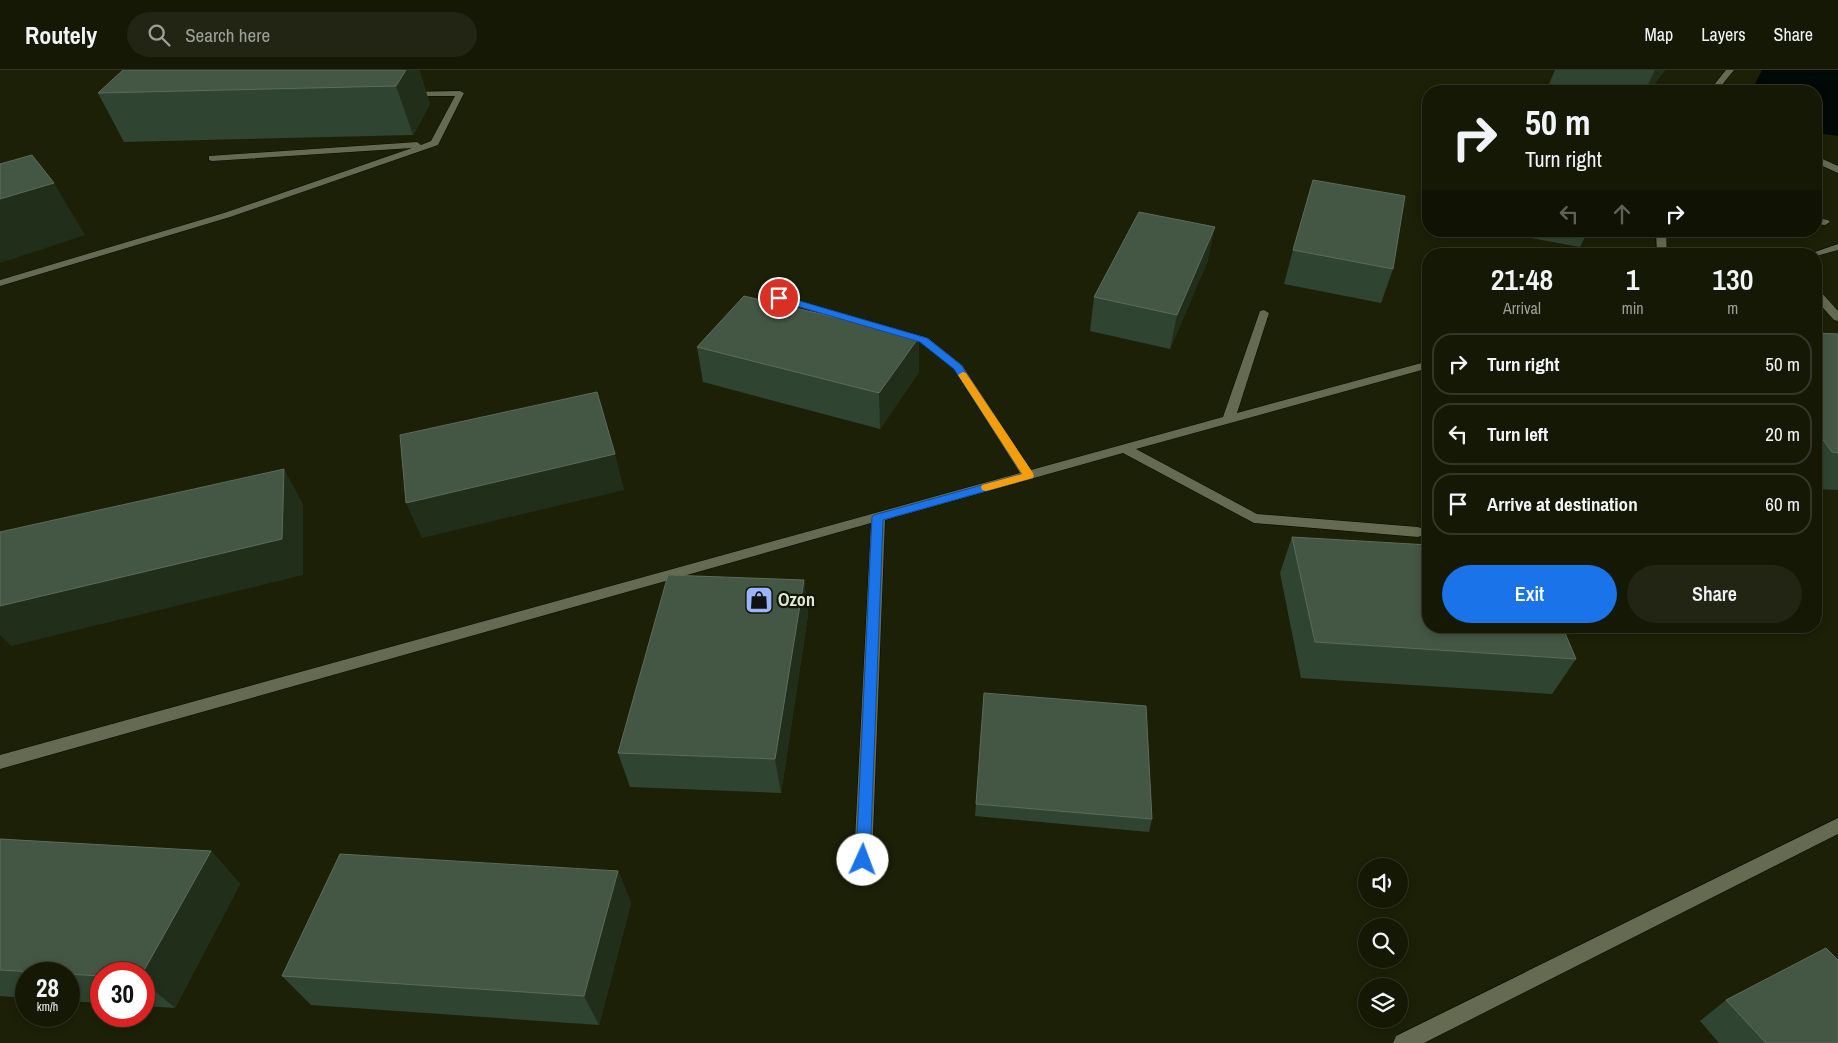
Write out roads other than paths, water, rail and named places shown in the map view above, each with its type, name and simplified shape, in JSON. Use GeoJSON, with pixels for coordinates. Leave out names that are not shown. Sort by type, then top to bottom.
{"type":"FeatureCollection","features":[{"type":"Feature","properties":{"kind":"street"},"geometry":{"type":"LineString","coordinates":[[1718,85],[1730,70]]}},
{"type":"Feature","properties":{"kind":"street"},"geometry":{"type":"LineString","coordinates":[[0,283],[227,215],[435,143],[460,93],[402,94]]}},
{"type":"Feature","properties":{"kind":"street"},"geometry":{"type":"LineString","coordinates":[[212,158],[435,143]]}},
{"type":"Feature","properties":{"kind":"street"},"geometry":{"type":"LineString","coordinates":[[1822,162],[1838,170]]}},
{"type":"Feature","properties":{"kind":"street"},"geometry":{"type":"LineString","coordinates":[[1822,252],[1838,247]]}},
{"type":"Feature","properties":{"kind":"street"},"geometry":{"type":"LineString","coordinates":[[779,298],[924,340],[958,367],[1029,476]]}},
{"type":"Feature","properties":{"kind":"street"},"geometry":{"type":"LineString","coordinates":[[1822,300],[1838,318]]}},
{"type":"Feature","properties":{"kind":"street"},"geometry":{"type":"LineString","coordinates":[[1228,421],[1264,313]]}},
{"type":"Feature","properties":{"kind":"street"},"geometry":{"type":"LineString","coordinates":[[0,762],[285,680],[1422,366]]}},
{"type":"Feature","properties":{"kind":"street"},"geometry":{"type":"LineString","coordinates":[[1126,449],[1254,518],[1418,532]]}},
{"type":"Feature","properties":{"kind":"street"},"geometry":{"type":"LineString","coordinates":[[863,860],[878,517]]}},
{"type":"Feature","properties":{"kind":"street"},"geometry":{"type":"LineString","coordinates":[[1403,1043],[1838,826]]}},
{"type":"Feature","properties":{"kind":"place","name":"Ozon"},"geometry":{"type":"Point","coordinates":[759,600]}}]}
